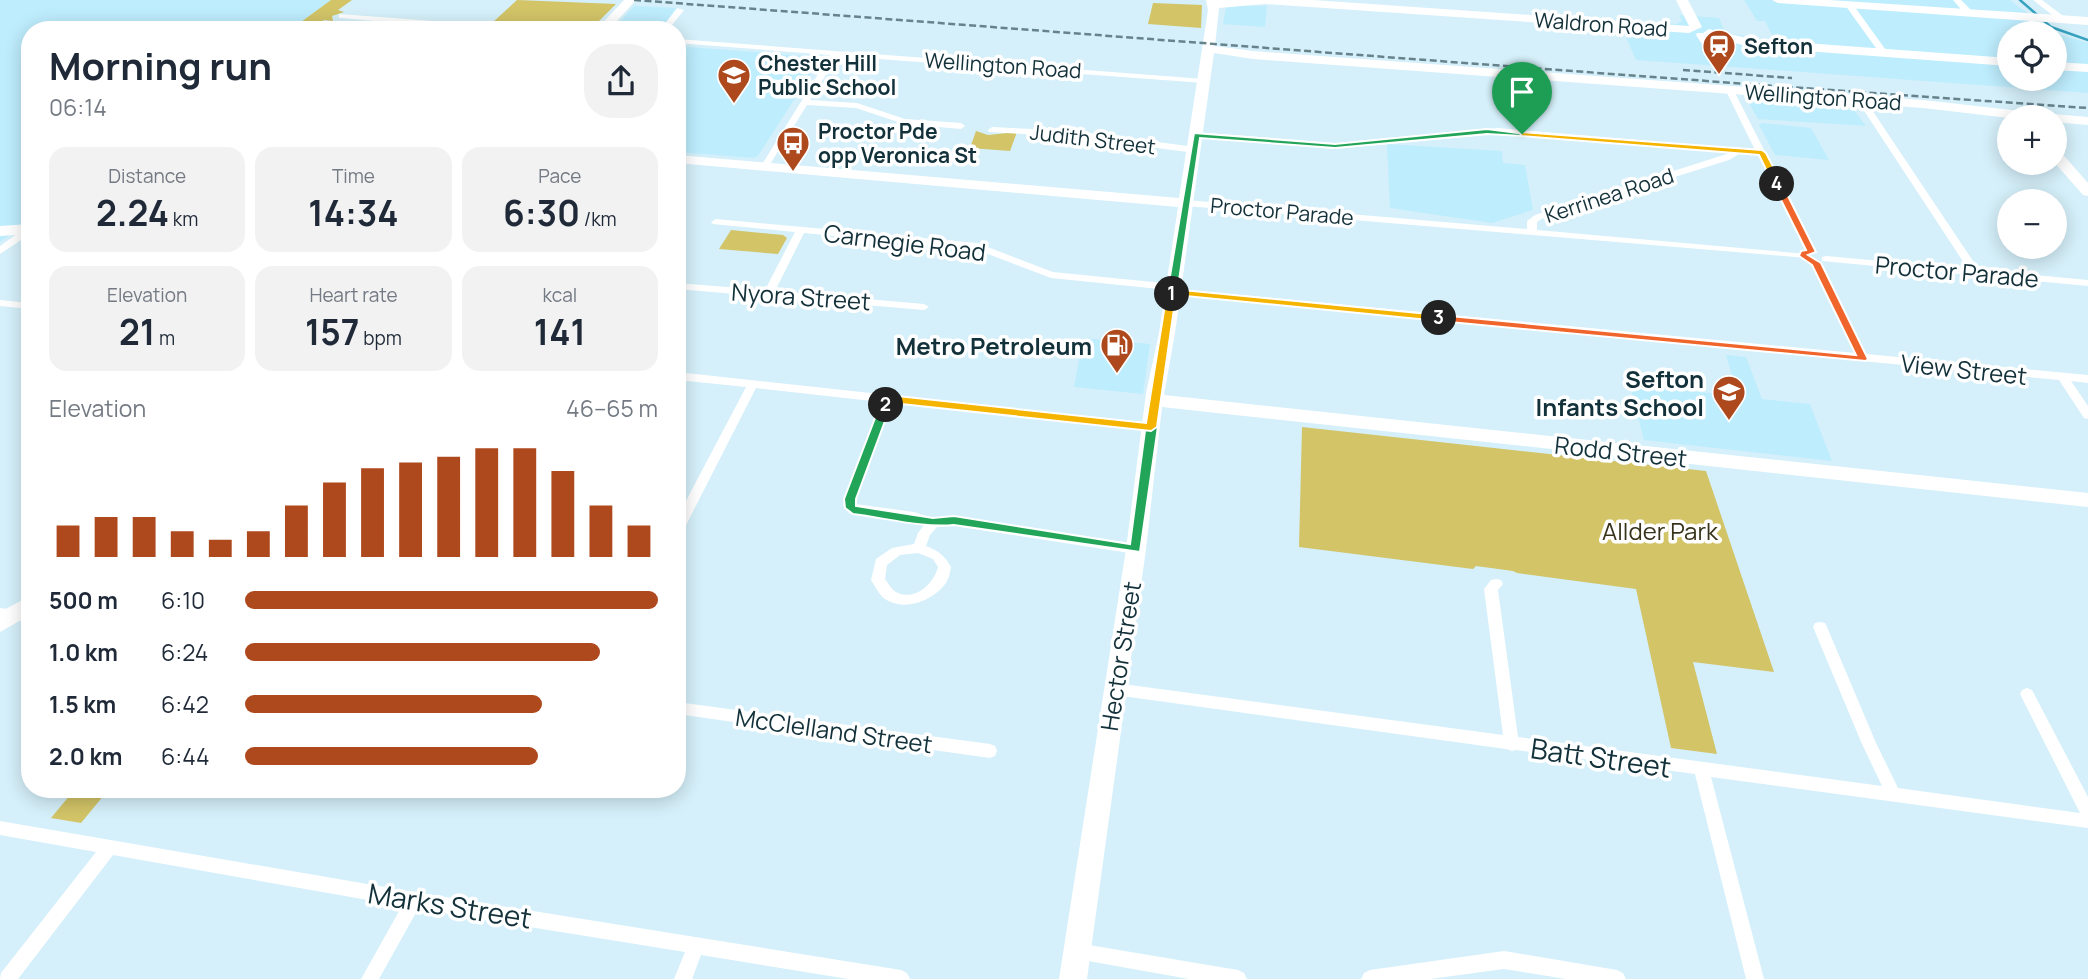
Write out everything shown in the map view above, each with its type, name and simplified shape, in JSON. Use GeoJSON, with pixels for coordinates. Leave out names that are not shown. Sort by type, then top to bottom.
{"type":"FeatureCollection","features":[{"type":"Feature","properties":{"kind":"street","name":"Waldron Road"},"geometry":{"type":"LineString","coordinates":[[1262,0],[1698,31],[1751,43],[1997,61]]}},
{"type":"Feature","properties":{"kind":"street"},"geometry":{"type":"LineString","coordinates":[[1682,0],[1718,62]]}},
{"type":"Feature","properties":{"kind":"street"},"geometry":{"type":"LineString","coordinates":[[1778,0],[2088,21]]}},
{"type":"Feature","properties":{"kind":"street"},"geometry":{"type":"LineString","coordinates":[[1957,0],[1969,13]]}},
{"type":"Feature","properties":{"kind":"street"},"geometry":{"type":"LineString","coordinates":[[2038,0],[2057,19]]}},
{"type":"Feature","properties":{"kind":"street"},"geometry":{"type":"LineString","coordinates":[[1213,2],[1268,1]]}},
{"type":"Feature","properties":{"kind":"street"},"geometry":{"type":"LineString","coordinates":[[611,21],[629,2]]}},
{"type":"Feature","properties":{"kind":"street","name":"Hector Street"},"geometry":{"type":"LineString","coordinates":[[1073,979],[1136,549],[1151,427],[1195,150],[1213,2]]}},
{"type":"Feature","properties":{"kind":"street"},"geometry":{"type":"LineString","coordinates":[[1849,5],[1884,53]]}},
{"type":"Feature","properties":{"kind":"street"},"geometry":{"type":"LineString","coordinates":[[671,21],[680,10]]}},
{"type":"Feature","properties":{"kind":"street"},"geometry":{"type":"LineString","coordinates":[[342,16],[400,21]]}},
{"type":"Feature","properties":{"kind":"street","name":"Wellington Road"},"geometry":{"type":"LineString","coordinates":[[686,42],[1204,81]]}},
{"type":"Feature","properties":{"kind":"street"},"geometry":{"type":"LineString","coordinates":[[765,166],[836,52]]}},
{"type":"Feature","properties":{"kind":"street","name":"Wellington Road"},"geometry":{"type":"LineString","coordinates":[[1207,54],[1253,55],[1956,107],[1997,113]]}},
{"type":"Feature","properties":{"kind":"street"},"geometry":{"type":"LineString","coordinates":[[2067,66],[2088,68]]}},
{"type":"Feature","properties":{"kind":"street"},"geometry":{"type":"LineString","coordinates":[[1730,91],[1762,153],[1807,254],[1821,261],[1863,359]]}},
{"type":"Feature","properties":{"kind":"street"},"geometry":{"type":"LineString","coordinates":[[1861,100],[1975,272]]}},
{"type":"Feature","properties":{"kind":"street"},"geometry":{"type":"LineString","coordinates":[[805,102],[857,106],[895,119],[961,126]]}},
{"type":"Feature","properties":{"kind":"street"},"geometry":{"type":"LineString","coordinates":[[2067,119],[2088,121]]}},
{"type":"Feature","properties":{"kind":"street","name":"Judith Street"},"geometry":{"type":"LineString","coordinates":[[992,130],[1074,134],[1195,150]]}},
{"type":"Feature","properties":{"kind":"street"},"geometry":{"type":"LineString","coordinates":[[1196,135],[1335,146],[1498,131],[1762,153]]}},
{"type":"Feature","properties":{"kind":"street","name":"Kerrinea Road"},"geometry":{"type":"LineString","coordinates":[[1532,233],[1530,226],[1538,217],[1726,158],[1735,154],[1734,150]]}},
{"type":"Feature","properties":{"kind":"street","name":"Proctor Parade"},"geometry":{"type":"LineString","coordinates":[[686,160],[1532,233],[1807,254]]}},
{"type":"Feature","properties":{"kind":"street"},"geometry":{"type":"LineString","coordinates":[[2067,168],[2088,192]]}},
{"type":"Feature","properties":{"kind":"street","name":"Carnegie Road"},"geometry":{"type":"LineString","coordinates":[[716,222],[977,246],[1051,275],[1172,289]]}},
{"type":"Feature","properties":{"kind":"street"},"geometry":{"type":"LineString","coordinates":[[0,231],[21,230]]}},
{"type":"Feature","properties":{"kind":"street"},"geometry":{"type":"LineString","coordinates":[[769,293],[801,230]]}},
{"type":"Feature","properties":{"kind":"street"},"geometry":{"type":"LineString","coordinates":[[0,251],[21,236]]}},
{"type":"Feature","properties":{"kind":"street","name":"Proctor Parade"},"geometry":{"type":"LineString","coordinates":[[1821,261],[2088,283]]}},
{"type":"Feature","properties":{"kind":"street","name":"Nyora Street"},"geometry":{"type":"LineString","coordinates":[[686,287],[924,307]]}},
{"type":"Feature","properties":{"kind":"street","name":"View Street"},"geometry":{"type":"LineString","coordinates":[[1172,289],[2063,379],[2088,379]]}},
{"type":"Feature","properties":{"kind":"street"},"geometry":{"type":"LineString","coordinates":[[0,303],[21,305]]}},
{"type":"Feature","properties":{"kind":"street"},"geometry":{"type":"LineString","coordinates":[[686,377],[1151,427]]}},
{"type":"Feature","properties":{"kind":"street"},"geometry":{"type":"LineString","coordinates":[[2063,379],[2088,415]]}},
{"type":"Feature","properties":{"kind":"street"},"geometry":{"type":"LineString","coordinates":[[686,514],[753,384]]}},
{"type":"Feature","properties":{"kind":"street"},"geometry":{"type":"LineString","coordinates":[[888,399],[849,505],[857,511],[914,517],[933,523],[954,521],[1136,549]]}},
{"type":"Feature","properties":{"kind":"street","name":"Rodd Street"},"geometry":{"type":"LineString","coordinates":[[1155,400],[2088,500]]}},
{"type":"Feature","properties":{"kind":"street"},"geometry":{"type":"LineString","coordinates":[[919,548],[924,533],[933,523]]}},
{"type":"Feature","properties":{"kind":"street"},"geometry":{"type":"LineString","coordinates":[[919,548],[932,552],[941,561],[944,571],[941,583],[932,592],[918,598],[903,599],[889,594],[878,580],[881,563],[897,551],[919,548]]}},
{"type":"Feature","properties":{"kind":"street"},"geometry":{"type":"LineString","coordinates":[[1496,584],[1491,589],[1493,621],[1511,745]]}},
{"type":"Feature","properties":{"kind":"street"},"geometry":{"type":"LineString","coordinates":[[1820,627],[1894,796]]}},
{"type":"Feature","properties":{"kind":"street","name":"Batt Street"},"geometry":{"type":"LineString","coordinates":[[1115,689],[1362,721],[1702,771],[2088,821]]}},
{"type":"Feature","properties":{"kind":"street"},"geometry":{"type":"LineString","coordinates":[[2027,694],[2088,813]]}},
{"type":"Feature","properties":{"kind":"street","name":"McClelland Street"},"geometry":{"type":"LineString","coordinates":[[686,709],[990,751]]}},
{"type":"Feature","properties":{"kind":"street"},"geometry":{"type":"LineString","coordinates":[[1702,771],[1755,979]]}},
{"type":"Feature","properties":{"kind":"street","name":"Marks Street"},"geometry":{"type":"LineString","coordinates":[[0,828],[414,900],[901,979]]}},
{"type":"Feature","properties":{"kind":"street"},"geometry":{"type":"LineString","coordinates":[[7,979],[109,848]]}},
{"type":"Feature","properties":{"kind":"street"},"geometry":{"type":"LineString","coordinates":[[370,979],[414,900]]}},
{"type":"Feature","properties":{"kind":"street"},"geometry":{"type":"LineString","coordinates":[[684,979],[696,945]]}},
{"type":"Feature","properties":{"kind":"street"},"geometry":{"type":"LineString","coordinates":[[1077,951],[1238,979]]}},
{"type":"Feature","properties":{"kind":"street"},"geometry":{"type":"LineString","coordinates":[[1370,979],[1504,960],[1618,979]]}},
{"type":"Feature","properties":{"kind":"shaded area"},"geometry":{"type":"Polygon","coordinates":[[[0,0],[331,0],[302,21],[21,21],[21,227],[0,242],[0,0]]]}},
{"type":"Feature","properties":{"kind":"shaded area"},"geometry":{"type":"Polygon","coordinates":[[[1744,0],[2010,0],[2038,21],[1997,21],[1997,86],[1636,60],[1619,21],[1676,24],[1682,21],[1679,15],[1719,18],[1725,33],[1775,41],[1765,21],[1757,21],[1744,0]]]}},
{"type":"Feature","properties":{"kind":"shaded area"},"geometry":{"type":"Polygon","coordinates":[[[634,6],[680,8],[669,21],[621,21],[634,6]]]}},
{"type":"Feature","properties":{"kind":"shaded area"},"geometry":{"type":"Polygon","coordinates":[[[1267,6],[1265,27],[1223,24],[1226,7],[1267,6]]]}},
{"type":"Feature","properties":{"kind":"shaded area"},"geometry":{"type":"Polygon","coordinates":[[[2067,37],[2088,43],[2088,93],[2061,91],[2067,91],[2067,37]]]}},
{"type":"Feature","properties":{"kind":"shaded area","name":"Chester Hill Public School"},"geometry":{"type":"Polygon","coordinates":[[[686,47],[820,59],[758,156],[754,158],[686,153],[686,47]]]}},
{"type":"Feature","properties":{"kind":"shaded area"},"geometry":{"type":"Polygon","coordinates":[[[1746,98],[1850,105],[1866,126],[1758,119],[1746,98]]]}},
{"type":"Feature","properties":{"kind":"shaded area"},"geometry":{"type":"Polygon","coordinates":[[[1763,123],[1811,128],[1829,160],[1775,155],[1759,125],[1763,123]]]}},
{"type":"Feature","properties":{"kind":"shaded area"},"geometry":{"type":"Polygon","coordinates":[[[1387,144],[1502,151],[1503,163],[1525,165],[1533,210],[1492,223],[1390,208],[1387,144]]]}},
{"type":"Feature","properties":{"kind":"shaded area"},"geometry":{"type":"Polygon","coordinates":[[[1083,338],[1150,344],[1143,394],[1074,387],[1083,338]]]}},
{"type":"Feature","properties":{"kind":"shaded area","name":"Sefton Infants School"},"geometry":{"type":"Polygon","coordinates":[[[1726,355],[1746,357],[1762,399],[1810,404],[1832,461],[1644,440],[1630,385],[1738,396],[1726,355]]]}},
{"type":"Feature","properties":{"kind":"green space"},"geometry":{"type":"Polygon","coordinates":[[[331,0],[352,0],[338,10],[344,12],[332,16],[333,21],[302,21],[331,0]]]}},
{"type":"Feature","properties":{"kind":"green space"},"geometry":{"type":"Polygon","coordinates":[[[517,0],[616,4],[599,21],[494,21],[517,0]]]}},
{"type":"Feature","properties":{"kind":"green space"},"geometry":{"type":"Polygon","coordinates":[[[1153,3],[1202,5],[1201,28],[1148,24],[1153,3]]]}},
{"type":"Feature","properties":{"kind":"green space"},"geometry":{"type":"Polygon","coordinates":[[[976,131],[988,135],[1017,132],[1010,151],[970,148],[976,131]]]}},
{"type":"Feature","properties":{"kind":"green space"},"geometry":{"type":"Polygon","coordinates":[[[731,230],[783,235],[787,238],[778,254],[719,249],[731,230]]]}},
{"type":"Feature","properties":{"kind":"green space","name":"Allder Park"},"geometry":{"type":"Polygon","coordinates":[[[1302,427],[1706,471],[1774,672],[1693,662],[1717,754],[1671,748],[1636,589],[1476,566],[1473,569],[1299,547],[1302,427]]]}},
{"type":"Feature","properties":{"kind":"green space"},"geometry":{"type":"Polygon","coordinates":[[[68,798],[102,798],[81,823],[51,818],[68,798]]]}},
{"type":"Feature","properties":{"kind":"waterway"},"geometry":{"type":"LineString","coordinates":[[2020,0],[2051,27],[2088,40]]}},
{"type":"Feature","properties":{"kind":"railway"},"geometry":{"type":"LineString","coordinates":[[634,0],[2088,108]]}},
{"type":"Feature","properties":{"kind":"railway"},"geometry":{"type":"LineString","coordinates":[[1683,70],[1792,78]]}},
{"type":"Feature","properties":{"kind":"place","name":"Sefton"},"geometry":{"type":"Point","coordinates":[1719,76]}},
{"type":"Feature","properties":{"kind":"place","name":"Chester Hill Public School"},"geometry":{"type":"Point","coordinates":[734,105]}},
{"type":"Feature","properties":{"kind":"place","name":"Proctor Pde opp Veronica St"},"geometry":{"type":"Point","coordinates":[793,173]}},
{"type":"Feature","properties":{"kind":"place","name":"Metro Petroleum"},"geometry":{"type":"Point","coordinates":[1117,375]}},
{"type":"Feature","properties":{"kind":"place","name":"Sefton Infants School"},"geometry":{"type":"Point","coordinates":[1729,422]}},
{"type":"Feature","properties":{"kind":"route"},"geometry":{"type":"LineString","coordinates":[[1522,134],[1498,131],[1335,146],[1196,135],[1186,209],[1173,287],[1167,333],[1155,393],[1151,427],[1144,486],[1136,549],[954,521],[942,520],[933,523],[914,517],[850,508],[850,499],[888,399],[1151,427],[1167,333],[1172,292],[1863,359],[1816,263],[1803,256],[1804,253],[1811,252],[1762,153],[1522,134]]}}]}
